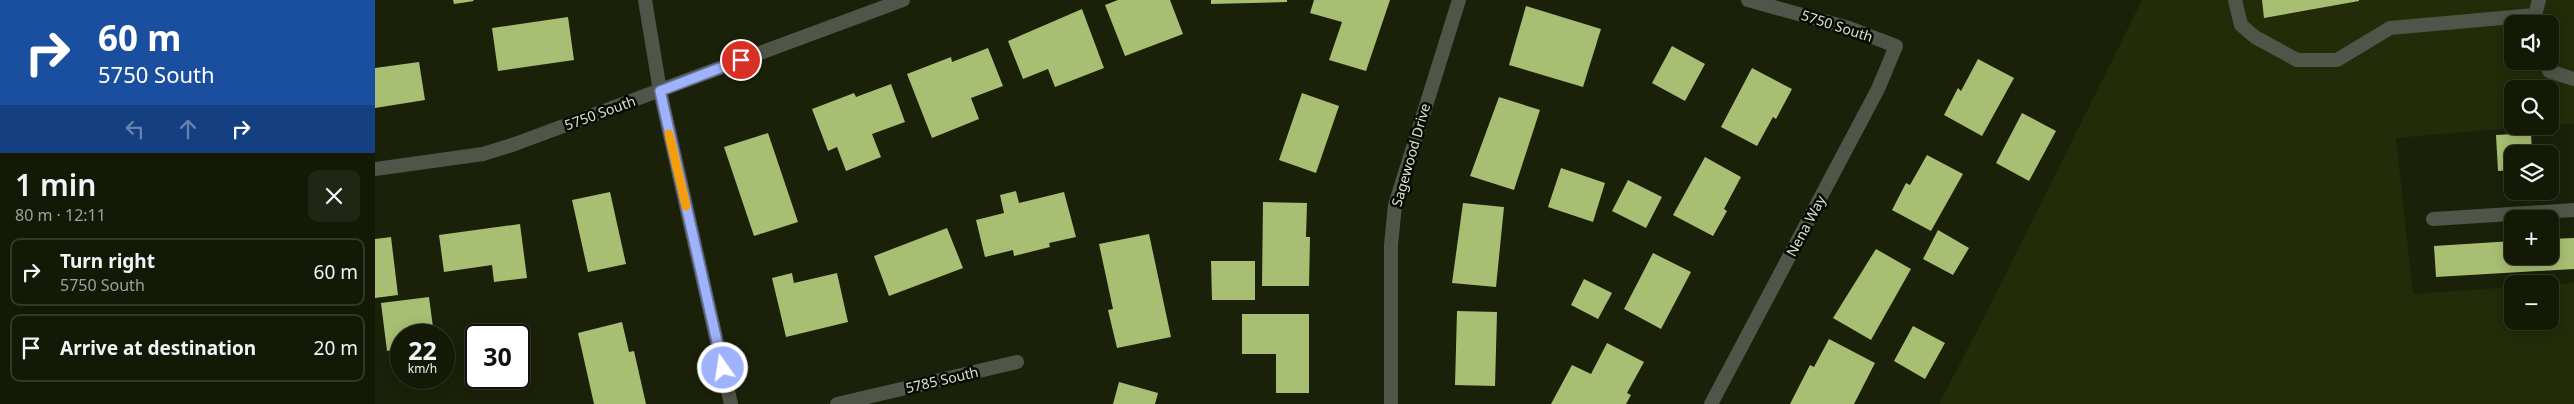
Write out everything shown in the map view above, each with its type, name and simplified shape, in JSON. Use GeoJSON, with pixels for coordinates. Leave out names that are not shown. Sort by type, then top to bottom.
{"type":"FeatureCollection","features":[{"type":"Feature","properties":{"kind":"street"},"geometry":{"type":"LineString","coordinates":[[645,0],[660,91],[731,404]]}},
{"type":"Feature","properties":{"kind":"street","name":"5750 South"},"geometry":{"type":"LineString","coordinates":[[375,168],[483,154],[660,91],[903,0]]}},
{"type":"Feature","properties":{"kind":"street","name":"Sagewood Drive"},"geometry":{"type":"LineString","coordinates":[[1391,404],[1391,245],[1395,205],[1459,0]]}},
{"type":"Feature","properties":{"kind":"street","name":"5750 South"},"geometry":{"type":"LineString","coordinates":[[1748,0],[1849,28],[1896,46]]}},
{"type":"Feature","properties":{"kind":"street"},"geometry":{"type":"LineString","coordinates":[[2235,0],[2241,25],[2255,38],[2297,60],[2337,60],[2390,28],[2504,21]]}},
{"type":"Feature","properties":{"kind":"street"},"geometry":{"type":"LineString","coordinates":[[2537,15],[2539,0]]}},
{"type":"Feature","properties":{"kind":"street","name":"Nena Way"},"geometry":{"type":"LineString","coordinates":[[1711,404],[1878,89],[1896,46]]}},
{"type":"Feature","properties":{"kind":"street"},"geometry":{"type":"LineString","coordinates":[[2549,70],[2574,79]]}},
{"type":"Feature","properties":{"kind":"street"},"geometry":{"type":"LineString","coordinates":[[2433,219],[2574,210]]}},
{"type":"Feature","properties":{"kind":"street","name":"5785 South"},"geometry":{"type":"LineString","coordinates":[[837,404],[1017,362]]}},
{"type":"Feature","properties":{"kind":"shaded area"},"geometry":{"type":"Polygon","coordinates":[[[2142,0],[2574,0],[2574,124],[2559,125],[2559,80],[2504,80],[2504,129],[2396,138],[2413,294],[2504,288],[2504,330],[2559,330],[2559,284],[2574,283],[2574,404],[1939,404],[1993,300],[2142,0]]]}},
{"type":"Feature","properties":{"kind":"building"},"geometry":{"type":"Polygon","coordinates":[[[453,0],[473,0],[474,1],[454,4],[453,0]]]}},
{"type":"Feature","properties":{"kind":"building"},"geometry":{"type":"Polygon","coordinates":[[[1118,0],[1170,0],[1183,34],[1125,56],[1105,5],[1118,0]]]}},
{"type":"Feature","properties":{"kind":"building"},"geometry":{"type":"Polygon","coordinates":[[[1211,0],[1287,0],[1287,2],[1211,4],[1211,0]]]}},
{"type":"Feature","properties":{"kind":"building"},"geometry":{"type":"Polygon","coordinates":[[[1314,0],[1390,0],[1366,71],[1329,60],[1342,22],[1310,13],[1314,0]]]}},
{"type":"Feature","properties":{"kind":"building"},"geometry":{"type":"Polygon","coordinates":[[[2262,0],[2359,0],[2359,1],[2264,18],[2262,0]]]}},
{"type":"Feature","properties":{"kind":"building"},"geometry":{"type":"Polygon","coordinates":[[[1526,6],[1601,29],[1583,87],[1509,65],[1526,6]]]}},
{"type":"Feature","properties":{"kind":"building"},"geometry":{"type":"Polygon","coordinates":[[[1082,9],[1104,68],[1055,87],[1048,69],[1023,79],[1008,41],[1082,9]]]}},
{"type":"Feature","properties":{"kind":"building"},"geometry":{"type":"Polygon","coordinates":[[[568,17],[574,60],[498,71],[492,28],[568,17]]]}},
{"type":"Feature","properties":{"kind":"building"},"geometry":{"type":"Polygon","coordinates":[[[1672,46],[1705,64],[1685,101],[1652,83],[1672,46]]]}},
{"type":"Feature","properties":{"kind":"building"},"geometry":{"type":"Polygon","coordinates":[[[988,48],[1003,86],[971,98],[979,119],[932,138],[907,74],[951,57],[952,62],[988,48]]]}},
{"type":"Feature","properties":{"kind":"building"},"geometry":{"type":"Polygon","coordinates":[[[1978,59],[2014,78],[1982,136],[1944,115],[1958,88],[1961,91],[1978,59]]]}},
{"type":"Feature","properties":{"kind":"building"},"geometry":{"type":"Polygon","coordinates":[[[419,62],[425,100],[375,108],[375,68],[419,62]]]}},
{"type":"Feature","properties":{"kind":"building"},"geometry":{"type":"Polygon","coordinates":[[[1752,68],[1792,89],[1776,119],[1773,117],[1757,146],[1721,127],[1752,68]]]}},
{"type":"Feature","properties":{"kind":"building"},"geometry":{"type":"Polygon","coordinates":[[[891,84],[905,122],[872,134],[881,157],[846,171],[837,147],[828,151],[812,109],[854,93],[856,97],[891,84]]]}},
{"type":"Feature","properties":{"kind":"building"},"geometry":{"type":"Polygon","coordinates":[[[1302,93],[1339,106],[1316,173],[1279,160],[1302,93]]]}},
{"type":"Feature","properties":{"kind":"building"},"geometry":{"type":"Polygon","coordinates":[[[1499,97],[1540,110],[1514,190],[1470,176],[1499,97]]]}},
{"type":"Feature","properties":{"kind":"building"},"geometry":{"type":"Polygon","coordinates":[[[2022,113],[2056,131],[2029,181],[1996,163],[2022,113]]]}},
{"type":"Feature","properties":{"kind":"building"},"geometry":{"type":"Polygon","coordinates":[[[768,133],[798,222],[754,236],[724,147],[768,133]]]}},
{"type":"Feature","properties":{"kind":"building"},"geometry":{"type":"Polygon","coordinates":[[[2496,135],[2531,135],[2532,145],[2504,145],[2504,171],[2498,171],[2496,135]]]}},
{"type":"Feature","properties":{"kind":"building"},"geometry":{"type":"Polygon","coordinates":[[[1927,155],[1963,174],[1931,231],[1892,210],[1906,183],[1910,185],[1927,155]]]}},
{"type":"Feature","properties":{"kind":"building"},"geometry":{"type":"Polygon","coordinates":[[[1705,157],[1741,177],[1724,209],[1727,211],[1713,236],[1673,215],[1705,157]]]}},
{"type":"Feature","properties":{"kind":"building"},"geometry":{"type":"Polygon","coordinates":[[[1561,168],[1605,183],[1593,222],[1548,207],[1561,168]]]}},
{"type":"Feature","properties":{"kind":"building"},"geometry":{"type":"Polygon","coordinates":[[[1628,180],[1662,197],[1646,228],[1612,211],[1628,180]]]}},
{"type":"Feature","properties":{"kind":"building"},"geometry":{"type":"Polygon","coordinates":[[[1016,191],[1019,203],[1064,192],[1076,237],[1049,243],[1050,247],[1014,256],[1013,250],[985,257],[976,220],[1004,213],[1000,195],[1016,191]]]}},
{"type":"Feature","properties":{"kind":"building"},"geometry":{"type":"Polygon","coordinates":[[[610,192],[626,264],[588,272],[572,200],[610,192]]]}},
{"type":"Feature","properties":{"kind":"building"},"geometry":{"type":"Polygon","coordinates":[[[1263,202],[1307,203],[1306,237],[1310,237],[1309,286],[1262,286],[1263,202]]]}},
{"type":"Feature","properties":{"kind":"building"},"geometry":{"type":"Polygon","coordinates":[[[1463,203],[1504,207],[1496,287],[1452,283],[1463,203]]]}},
{"type":"Feature","properties":{"kind":"building"},"geometry":{"type":"Polygon","coordinates":[[[520,224],[527,278],[494,282],[492,265],[444,272],[439,235],[520,224]]]}},
{"type":"Feature","properties":{"kind":"building"},"geometry":{"type":"Polygon","coordinates":[[[947,228],[963,268],[889,296],[874,256],[947,228]]]}},
{"type":"Feature","properties":{"kind":"building"},"geometry":{"type":"Polygon","coordinates":[[[1938,230],[1969,248],[1953,275],[1923,259],[1938,230]]]}},
{"type":"Feature","properties":{"kind":"building"},"geometry":{"type":"Polygon","coordinates":[[[1149,234],[1171,337],[1117,348],[1108,310],[1113,309],[1099,244],[1149,234]]]}},
{"type":"Feature","properties":{"kind":"building"},"geometry":{"type":"Polygon","coordinates":[[[391,237],[398,295],[375,298],[375,239],[391,237]]]}},
{"type":"Feature","properties":{"kind":"building"},"geometry":{"type":"Polygon","coordinates":[[[2574,238],[2574,269],[2436,277],[2434,246],[2504,242],[2504,265],[2559,265],[2559,239],[2574,238]]]}},
{"type":"Feature","properties":{"kind":"building"},"geometry":{"type":"Polygon","coordinates":[[[1876,249],[1911,269],[1871,340],[1833,318],[1876,249]]]}},
{"type":"Feature","properties":{"kind":"building"},"geometry":{"type":"Polygon","coordinates":[[[1653,253],[1691,272],[1661,329],[1624,309],[1653,253]]]}},
{"type":"Feature","properties":{"kind":"building"},"geometry":{"type":"Polygon","coordinates":[[[1211,261],[1255,261],[1255,300],[1212,300],[1211,261]]]}},
{"type":"Feature","properties":{"kind":"building"},"geometry":{"type":"Polygon","coordinates":[[[792,273],[794,283],[837,273],[848,322],[786,337],[772,278],[792,273]]]}},
{"type":"Feature","properties":{"kind":"building"},"geometry":{"type":"Polygon","coordinates":[[[1584,279],[1612,293],[1598,319],[1571,305],[1584,279]]]}},
{"type":"Feature","properties":{"kind":"building"},"geometry":{"type":"Polygon","coordinates":[[[429,297],[433,324],[390,324],[390,351],[387,351],[381,303],[429,297]]]}},
{"type":"Feature","properties":{"kind":"building"},"geometry":{"type":"Polygon","coordinates":[[[1457,311],[1497,312],[1495,386],[1455,385],[1457,311]]]}},
{"type":"Feature","properties":{"kind":"building"},"geometry":{"type":"Polygon","coordinates":[[[1242,314],[1309,314],[1309,393],[1276,393],[1276,354],[1242,354],[1242,314]]]}},
{"type":"Feature","properties":{"kind":"building"},"geometry":{"type":"Polygon","coordinates":[[[622,322],[629,352],[634,351],[646,404],[594,404],[578,333],[622,322]]]}},
{"type":"Feature","properties":{"kind":"building"},"geometry":{"type":"Polygon","coordinates":[[[1913,326],[1945,343],[1925,379],[1894,361],[1913,326]]]}},
{"type":"Feature","properties":{"kind":"building"},"geometry":{"type":"Polygon","coordinates":[[[1829,339],[1875,363],[1854,404],[1790,404],[1810,365],[1814,367],[1829,339]]]}},
{"type":"Feature","properties":{"kind":"building"},"geometry":{"type":"Polygon","coordinates":[[[1607,343],[1644,362],[1627,393],[1631,395],[1626,404],[1551,404],[1572,365],[1591,374],[1607,343]]]}},
{"type":"Feature","properties":{"kind":"building"},"geometry":{"type":"Polygon","coordinates":[[[1119,382],[1158,393],[1155,404],[1113,404],[1119,382]]]}},
{"type":"Feature","properties":{"kind":"slow traffic"},"geometry":{"type":"LineString","coordinates":[[669,134],[686,206]]}},
{"type":"Feature","properties":{"kind":"route"},"geometry":{"type":"LineString","coordinates":[[723,368],[660,91],[741,60]]}}]}
